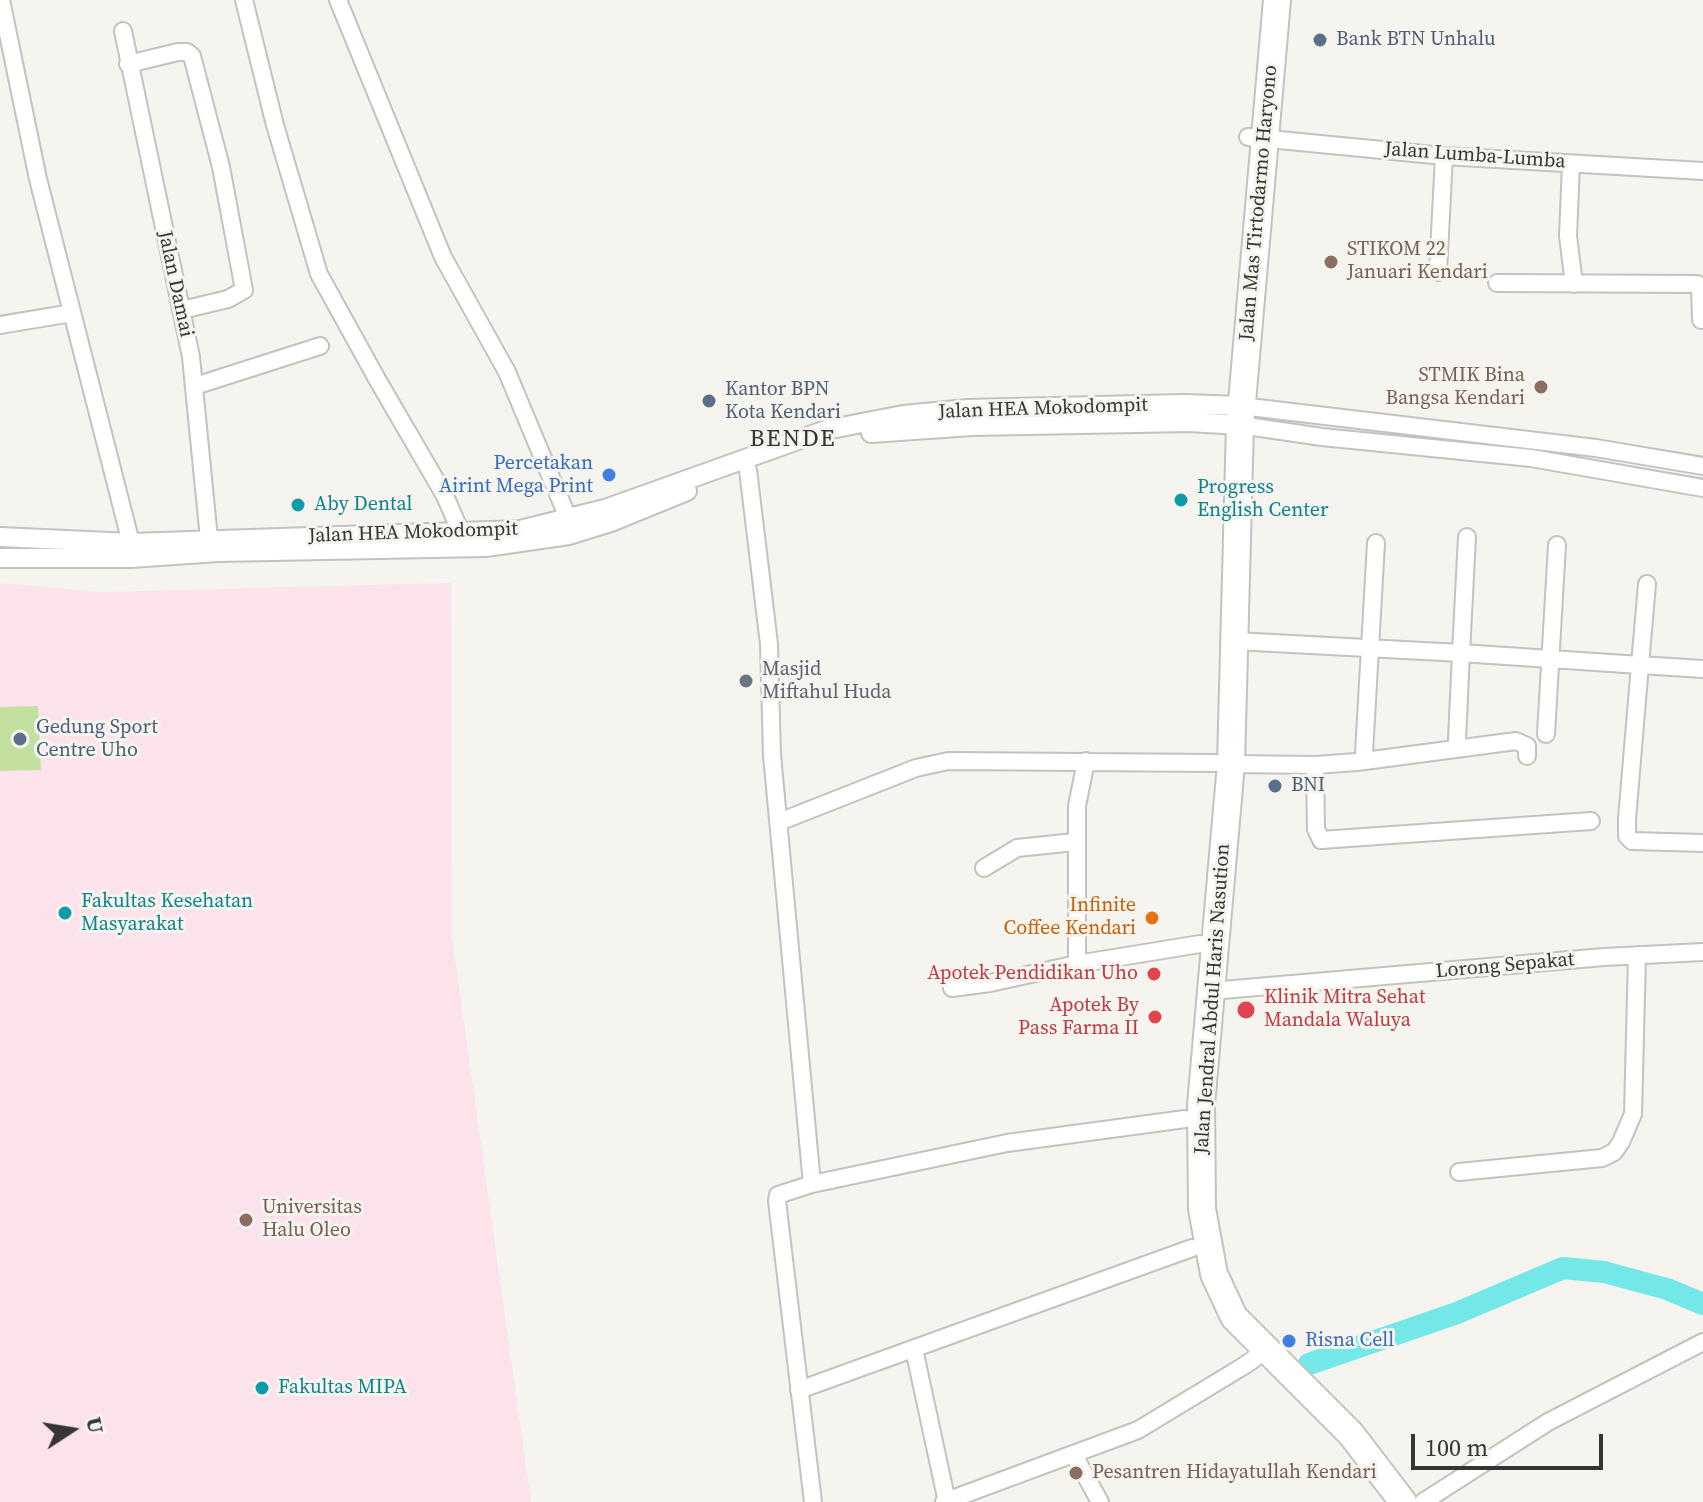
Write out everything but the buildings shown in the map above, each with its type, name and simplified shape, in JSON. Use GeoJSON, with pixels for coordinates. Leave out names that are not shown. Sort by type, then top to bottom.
{"type":"FeatureCollection","features":[{"type":"Feature","properties":{"kind":"highway","name":"Jalan Mas Tirtodarmo Haryono"},"geometry":{"type":"LineString","coordinates":[[1233,415],[1256,137],[1261,0]]}},
{"type":"Feature","properties":{"kind":"highway","name":"Jalan Mas Tirtodarmo Haryono"},"geometry":{"type":"LineString","coordinates":[[1256,137],[1277,0]]}},
{"type":"Feature","properties":{"kind":"highway","name":"Jalan Jendral Abdul Haris Nasution"},"geometry":{"type":"LineString","coordinates":[[1224,737],[1235,641],[1233,415]]}},
{"type":"Feature","properties":{"kind":"highway","name":"Jalan Jendral Abdul Haris Nasution"},"geometry":{"type":"LineString","coordinates":[[1233,415],[1224,587],[1224,763],[1211,991],[1185,1119],[1184,1179],[1192,1248],[1200,1284],[1211,1310],[1351,1434],[1403,1502]]}},
{"type":"Feature","properties":{"kind":"highway","name":"Jalan Jendral Abdul Haris Nasution"},"geometry":{"type":"LineString","coordinates":[[1224,763],[1200,944],[1197,1060],[1202,1209],[1207,1244],[1224,1300],[1258,1353],[1324,1426],[1382,1502]]}},
{"type":"Feature","properties":{"kind":"street"},"geometry":{"type":"LineString","coordinates":[[1,0],[18,87],[72,313],[131,543]]}},
{"type":"Feature","properties":{"kind":"street"},"geometry":{"type":"LineString","coordinates":[[244,0],[275,125],[319,274],[445,496],[461,533]]}},
{"type":"Feature","properties":{"kind":"street"},"geometry":{"type":"LineString","coordinates":[[338,0],[443,257],[507,372],[568,518]]}},
{"type":"Feature","properties":{"kind":"street","name":"Jalan Damai"},"geometry":{"type":"LineString","coordinates":[[123,31],[195,386],[209,539]]}},
{"type":"Feature","properties":{"kind":"street"},"geometry":{"type":"LineString","coordinates":[[128,64],[178,52],[187,52],[192,56],[221,167],[244,290],[228,299],[182,310]]}},
{"type":"Feature","properties":{"kind":"street"},"geometry":{"type":"LineString","coordinates":[[0,90],[18,87]]}},
{"type":"Feature","properties":{"kind":"street","name":"Jalan Lumba-Lumba"},"geometry":{"type":"LineString","coordinates":[[1256,137],[1444,156],[1703,171]]}},
{"type":"Feature","properties":{"kind":"street"},"geometry":{"type":"LineString","coordinates":[[1438,272],[1444,156]]}},
{"type":"Feature","properties":{"kind":"street"},"geometry":{"type":"LineString","coordinates":[[1571,164],[1568,236],[1574,284]]}},
{"type":"Feature","properties":{"kind":"street"},"geometry":{"type":"LineString","coordinates":[[1497,283],[1697,284],[1700,287],[1701,320]]}},
{"type":"Feature","properties":{"kind":"street"},"geometry":{"type":"LineString","coordinates":[[0,325],[72,313]]}},
{"type":"Feature","properties":{"kind":"street"},"geometry":{"type":"LineString","coordinates":[[195,386],[320,346]]}},
{"type":"Feature","properties":{"kind":"street","name":"Jalan HEA Mokodompit"},"geometry":{"type":"LineString","coordinates":[[0,537],[131,543],[209,539],[486,547],[569,535],[844,437],[936,420],[968,409],[1233,415]]}},
{"type":"Feature","properties":{"kind":"street","name":"Jalan HEA Mokodompit"},"geometry":{"type":"LineString","coordinates":[[0,558],[131,558],[385,543],[461,533],[520,530],[605,509],[826,430],[903,415],[936,420]]}},
{"type":"Feature","properties":{"kind":"street"},"geometry":{"type":"LineString","coordinates":[[1233,415],[1596,448],[1703,466]]}},
{"type":"Feature","properties":{"kind":"street"},"geometry":{"type":"LineString","coordinates":[[1233,415],[1322,437],[1531,458],[1703,488]]}},
{"type":"Feature","properties":{"kind":"street"},"geometry":{"type":"LineString","coordinates":[[748,470],[769,644],[770,728],[812,1184]]}},
{"type":"Feature","properties":{"kind":"street"},"geometry":{"type":"LineString","coordinates":[[1457,740],[1467,537]]}},
{"type":"Feature","properties":{"kind":"street"},"geometry":{"type":"LineString","coordinates":[[1364,753],[1376,543]]}},
{"type":"Feature","properties":{"kind":"street"},"geometry":{"type":"LineString","coordinates":[[1546,734],[1557,545]]}},
{"type":"Feature","properties":{"kind":"street"},"geometry":{"type":"LineString","coordinates":[[1647,584],[1627,836],[1639,842],[1703,843]]}},
{"type":"Feature","properties":{"kind":"street"},"geometry":{"type":"LineString","coordinates":[[1235,641],[1551,657],[1703,669]]}},
{"type":"Feature","properties":{"kind":"street"},"geometry":{"type":"LineString","coordinates":[[779,822],[890,778],[938,763],[1086,761],[1315,765],[1438,752],[1503,741],[1516,741],[1527,746],[1527,756]]}},
{"type":"Feature","properties":{"kind":"street"},"geometry":{"type":"LineString","coordinates":[[1077,964],[1075,842],[1077,806],[1086,761]]}},
{"type":"Feature","properties":{"kind":"street"},"geometry":{"type":"LineString","coordinates":[[1315,765],[1316,829],[1321,840],[1591,821]]}},
{"type":"Feature","properties":{"kind":"street"},"geometry":{"type":"LineString","coordinates":[[984,868],[1017,848],[1075,842]]}},
{"type":"Feature","properties":{"kind":"street"},"geometry":{"type":"LineString","coordinates":[[952,988],[1200,944]]}},
{"type":"Feature","properties":{"kind":"street","name":"Lorong Sepakat"},"geometry":{"type":"LineString","coordinates":[[1211,991],[1703,952]]}},
{"type":"Feature","properties":{"kind":"street"},"geometry":{"type":"LineString","coordinates":[[1459,1172],[1602,1158],[1614,1152],[1633,1114],[1637,955]]}},
{"type":"Feature","properties":{"kind":"street"},"geometry":{"type":"LineString","coordinates":[[813,1502],[778,1195],[812,1184],[1007,1143],[1185,1119]]}},
{"type":"Feature","properties":{"kind":"street"},"geometry":{"type":"LineString","coordinates":[[799,1390],[1192,1248]]}},
{"type":"Feature","properties":{"kind":"street"},"geometry":{"type":"LineString","coordinates":[[1423,1502],[1548,1422],[1703,1342]]}},
{"type":"Feature","properties":{"kind":"street"},"geometry":{"type":"LineString","coordinates":[[914,1349],[946,1502],[1138,1430],[1258,1353]]}},
{"type":"Feature","properties":{"kind":"street"},"geometry":{"type":"LineString","coordinates":[[1074,1455],[1100,1502]]}},
{"type":"Feature","properties":{"kind":"shaded area","name":"Universitas Halu Oleo"},"geometry":{"type":"Polygon","coordinates":[[[0,583],[101,592],[451,583],[452,937],[531,1502],[0,1502],[0,583]]]}},
{"type":"Feature","properties":{"kind":"green space","name":"Gedung Sport Centre Uho"},"geometry":{"type":"Polygon","coordinates":[[[38,706],[41,770],[0,771],[0,707],[38,706]]]}},
{"type":"Feature","properties":{"kind":"waterway"},"geometry":{"type":"LineString","coordinates":[[1309,1364],[1457,1313],[1563,1268],[1604,1272],[1667,1289],[1703,1304]]}},
{"type":"Feature","properties":{"kind":"place","name":"Bank BTN Unhalu"},"geometry":{"type":"Point","coordinates":[1320,40]}},
{"type":"Feature","properties":{"kind":"place","name":"STIKOM 22 Januari Kendari"},"geometry":{"type":"Point","coordinates":[1331,262]}},
{"type":"Feature","properties":{"kind":"place","name":"STMIK Bina Bangsa Kendari"},"geometry":{"type":"Point","coordinates":[1541,387]}},
{"type":"Feature","properties":{"kind":"place","name":"Kantor BPN Kota Kendari"},"geometry":{"type":"Point","coordinates":[709,401]}},
{"type":"Feature","properties":{"kind":"place","name":"Percetakan Airint Mega Print"},"geometry":{"type":"Point","coordinates":[609,475]}},
{"type":"Feature","properties":{"kind":"place","name":"Progress English Center"},"geometry":{"type":"Point","coordinates":[1181,500]}},
{"type":"Feature","properties":{"kind":"place","name":"Aby Dental"},"geometry":{"type":"Point","coordinates":[298,505]}},
{"type":"Feature","properties":{"kind":"place","name":"Masjid Miftahul Huda"},"geometry":{"type":"Point","coordinates":[746,681]}},
{"type":"Feature","properties":{"kind":"place","name":"Gedung Sport Centre Uho"},"geometry":{"type":"Point","coordinates":[20,739]}},
{"type":"Feature","properties":{"kind":"place","name":"BNI"},"geometry":{"type":"Point","coordinates":[1275,786]}},
{"type":"Feature","properties":{"kind":"place","name":"Fakultas Kesehatan Masyarakat"},"geometry":{"type":"Point","coordinates":[65,913]}},
{"type":"Feature","properties":{"kind":"place","name":"Infinite Coffee Kendari"},"geometry":{"type":"Point","coordinates":[1152,918]}},
{"type":"Feature","properties":{"kind":"place","name":"Apotek Pendidikan Uho"},"geometry":{"type":"Point","coordinates":[1154,974]}},
{"type":"Feature","properties":{"kind":"place","name":"Klinik Mitra Sehat Mandala Waluya"},"geometry":{"type":"Point","coordinates":[1246,1010]}},
{"type":"Feature","properties":{"kind":"place","name":"Apotek By Pass Farma II"},"geometry":{"type":"Point","coordinates":[1155,1017]}},
{"type":"Feature","properties":{"kind":"place","name":"Universitas Halu Oleo"},"geometry":{"type":"Point","coordinates":[246,1220]}},
{"type":"Feature","properties":{"kind":"place","name":"Risna Cell"},"geometry":{"type":"Point","coordinates":[1289,1341]}},
{"type":"Feature","properties":{"kind":"place","name":"Fakultas MIPA"},"geometry":{"type":"Point","coordinates":[262,1388]}},
{"type":"Feature","properties":{"kind":"place","name":"Pesantren Hidayatullah Kendari"},"geometry":{"type":"Point","coordinates":[1076,1473]}},
{"type":"Feature","properties":{"kind":"district","name":"BENDE"},"geometry":{"type":"Point","coordinates":[793,440]}}]}
